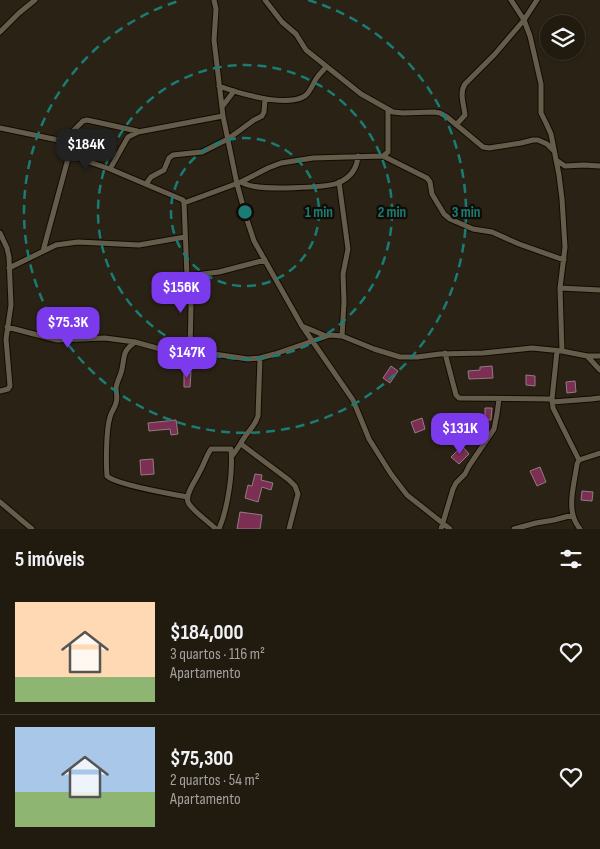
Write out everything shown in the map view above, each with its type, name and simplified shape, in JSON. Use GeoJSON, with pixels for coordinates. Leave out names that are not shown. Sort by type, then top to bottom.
{"type":"FeatureCollection","features":[{"type":"Feature","properties":{"kind":"street"},"geometry":{"type":"LineString","coordinates":[[0,32],[35,0]]}},
{"type":"Feature","properties":{"kind":"street"},"geometry":{"type":"LineString","coordinates":[[214,0],[216,14],[214,40],[223,116],[246,220],[254,241],[302,326],[353,400],[369,439],[391,474],[407,495],[442,526],[450,529]]}},
{"type":"Feature","properties":{"kind":"street"},"geometry":{"type":"LineString","coordinates":[[265,0],[282,22],[296,34],[306,50],[361,94],[388,109],[403,113],[440,113],[483,147],[489,148],[538,140],[554,150]]}},
{"type":"Feature","properties":{"kind":"street"},"geometry":{"type":"LineString","coordinates":[[511,0],[524,20],[530,36],[541,84],[541,114],[549,129],[559,175],[565,247],[560,288],[559,351],[552,400],[554,411],[579,460],[573,498],[573,514],[575,522],[580,529]]}},
{"type":"Feature","properties":{"kind":"street"},"geometry":{"type":"LineString","coordinates":[[456,125],[465,115],[462,92],[464,84],[495,54],[524,20],[537,0]]}},
{"type":"Feature","properties":{"kind":"street"},"geometry":{"type":"LineString","coordinates":[[219,86],[265,99],[292,100],[304,97],[326,66]]}},
{"type":"Feature","properties":{"kind":"street"},"geometry":{"type":"LineString","coordinates":[[222,108],[234,91]]}},
{"type":"Feature","properties":{"kind":"street"},"geometry":{"type":"LineString","coordinates":[[146,184],[151,177],[164,170],[169,158],[173,155],[202,152],[228,139],[263,115],[265,99]]}},
{"type":"Feature","properties":{"kind":"street"},"geometry":{"type":"LineString","coordinates":[[383,156],[388,152],[388,109]]}},
{"type":"Feature","properties":{"kind":"street"},"geometry":{"type":"LineString","coordinates":[[110,169],[128,137],[138,132],[223,116]]}},
{"type":"Feature","properties":{"kind":"street"},"geometry":{"type":"LineString","coordinates":[[62,141],[83,121],[87,120],[138,132]]}},
{"type":"Feature","properties":{"kind":"street"},"geometry":{"type":"LineString","coordinates":[[0,128],[62,141]]}},
{"type":"Feature","properties":{"kind":"street"},"geometry":{"type":"LineString","coordinates":[[43,251],[69,155],[62,141]]}},
{"type":"Feature","properties":{"kind":"street"},"geometry":{"type":"LineString","coordinates":[[69,155],[110,169],[180,198],[184,203],[187,276],[191,306],[190,351]]}},
{"type":"Feature","properties":{"kind":"street"},"geometry":{"type":"LineString","coordinates":[[239,183],[259,187],[320,186],[340,182],[354,170],[358,156]]}},
{"type":"Feature","properties":{"kind":"street"},"geometry":{"type":"LineString","coordinates":[[184,203],[239,183],[268,168],[288,162],[329,157],[383,156],[427,178],[430,182],[432,194],[444,214],[450,219],[473,229],[492,232],[564,260]]}},
{"type":"Feature","properties":{"kind":"street"},"geometry":{"type":"LineString","coordinates":[[556,160],[565,166],[600,166]]}},
{"type":"Feature","properties":{"kind":"street"},"geometry":{"type":"LineString","coordinates":[[559,175],[565,166]]}},
{"type":"Feature","properties":{"kind":"street"},"geometry":{"type":"LineString","coordinates":[[340,182],[348,249],[343,274],[342,336]]}},
{"type":"Feature","properties":{"kind":"street"},"geometry":{"type":"LineString","coordinates":[[0,233],[7,248],[11,305],[7,327],[6,352],[10,386],[8,389],[0,391]]}},
{"type":"Feature","properties":{"kind":"street"},"geometry":{"type":"LineString","coordinates":[[9,268],[50,247],[66,244],[78,242],[139,245],[185,237]]}},
{"type":"Feature","properties":{"kind":"street"},"geometry":{"type":"LineString","coordinates":[[187,276],[219,272],[265,260]]}},
{"type":"Feature","properties":{"kind":"street"},"geometry":{"type":"LineString","coordinates":[[560,288],[600,290]]}},
{"type":"Feature","properties":{"kind":"street"},"geometry":{"type":"LineString","coordinates":[[302,326],[326,336]]}},
{"type":"Feature","properties":{"kind":"street"},"geometry":{"type":"LineString","coordinates":[[7,327],[57,340],[95,337],[135,342],[164,350],[190,351],[238,358],[260,358],[326,336],[342,336],[394,356],[417,357],[445,353],[484,354],[532,348],[587,356],[600,356]]}},
{"type":"Feature","properties":{"kind":"street"},"geometry":{"type":"LineString","coordinates":[[135,342],[124,354],[122,369],[116,386],[116,405],[107,429],[107,476],[120,483],[187,497]]}},
{"type":"Feature","properties":{"kind":"street"},"geometry":{"type":"LineString","coordinates":[[445,353],[458,398],[460,399],[591,400],[600,398]]}},
{"type":"Feature","properties":{"kind":"street"},"geometry":{"type":"LineString","coordinates":[[587,356],[600,370]]}},
{"type":"Feature","properties":{"kind":"street"},"geometry":{"type":"LineString","coordinates":[[232,456],[256,423],[258,416],[260,358]]}},
{"type":"Feature","properties":{"kind":"street"},"geometry":{"type":"LineString","coordinates":[[442,526],[456,483],[465,474],[494,429],[499,399]]}},
{"type":"Feature","properties":{"kind":"street"},"geometry":{"type":"LineString","coordinates":[[242,444],[290,480],[297,489],[298,494],[289,529]]}},
{"type":"Feature","properties":{"kind":"street"},"geometry":{"type":"LineString","coordinates":[[211,449],[231,449],[228,500],[223,521],[218,529],[192,507],[187,497],[211,449]]}},
{"type":"Feature","properties":{"kind":"street"},"geometry":{"type":"LineString","coordinates":[[579,460],[600,453]]}},
{"type":"Feature","properties":{"kind":"street"},"geometry":{"type":"LineString","coordinates":[[0,502],[32,529]]}},
{"type":"Feature","properties":{"kind":"street"},"geometry":{"type":"LineString","coordinates":[[514,529],[573,514]]}},
{"type":"Feature","properties":{"kind":"building"},"geometry":{"type":"Polygon","coordinates":[[[391,366],[398,371],[390,383],[383,378],[391,366]]]}},
{"type":"Feature","properties":{"kind":"building"},"geometry":{"type":"Polygon","coordinates":[[[492,366],[493,378],[469,379],[468,371],[492,366]]]}},
{"type":"Feature","properties":{"kind":"building"},"geometry":{"type":"Polygon","coordinates":[[[184,372],[191,372],[190,387],[184,387],[184,372]]]}},
{"type":"Feature","properties":{"kind":"building"},"geometry":{"type":"Polygon","coordinates":[[[526,375],[535,376],[535,386],[526,385],[526,375]]]}},
{"type":"Feature","properties":{"kind":"building"},"geometry":{"type":"Polygon","coordinates":[[[575,381],[576,392],[567,393],[566,382],[575,381]]]}},
{"type":"Feature","properties":{"kind":"building"},"geometry":{"type":"Polygon","coordinates":[[[485,408],[492,408],[491,420],[485,420],[485,408]]]}},
{"type":"Feature","properties":{"kind":"building"},"geometry":{"type":"Polygon","coordinates":[[[422,418],[425,429],[415,433],[411,422],[422,418]]]}},
{"type":"Feature","properties":{"kind":"building"},"geometry":{"type":"Polygon","coordinates":[[[176,420],[178,434],[171,435],[170,429],[149,431],[148,423],[176,420]]]}},
{"type":"Feature","properties":{"kind":"building"},"geometry":{"type":"Polygon","coordinates":[[[464,423],[473,435],[464,441],[455,429],[464,423]]]}},
{"type":"Feature","properties":{"kind":"building"},"geometry":{"type":"Polygon","coordinates":[[[462,446],[469,454],[459,464],[451,457],[462,446]]]}},
{"type":"Feature","properties":{"kind":"building"},"geometry":{"type":"Polygon","coordinates":[[[153,459],[154,474],[141,475],[140,460],[153,459]]]}},
{"type":"Feature","properties":{"kind":"building"},"geometry":{"type":"Polygon","coordinates":[[[540,467],[546,482],[537,486],[530,471],[540,467]]]}},
{"type":"Feature","properties":{"kind":"building"},"geometry":{"type":"Polygon","coordinates":[[[255,474],[262,475],[261,480],[273,483],[271,490],[262,487],[258,502],[245,498],[248,485],[252,486],[255,474]]]}},
{"type":"Feature","properties":{"kind":"building"},"geometry":{"type":"Polygon","coordinates":[[[582,491],[593,492],[592,501],[581,500],[582,491]]]}},
{"type":"Feature","properties":{"kind":"building"},"geometry":{"type":"Polygon","coordinates":[[[240,512],[262,515],[260,529],[237,529],[240,512]]]}}]}
